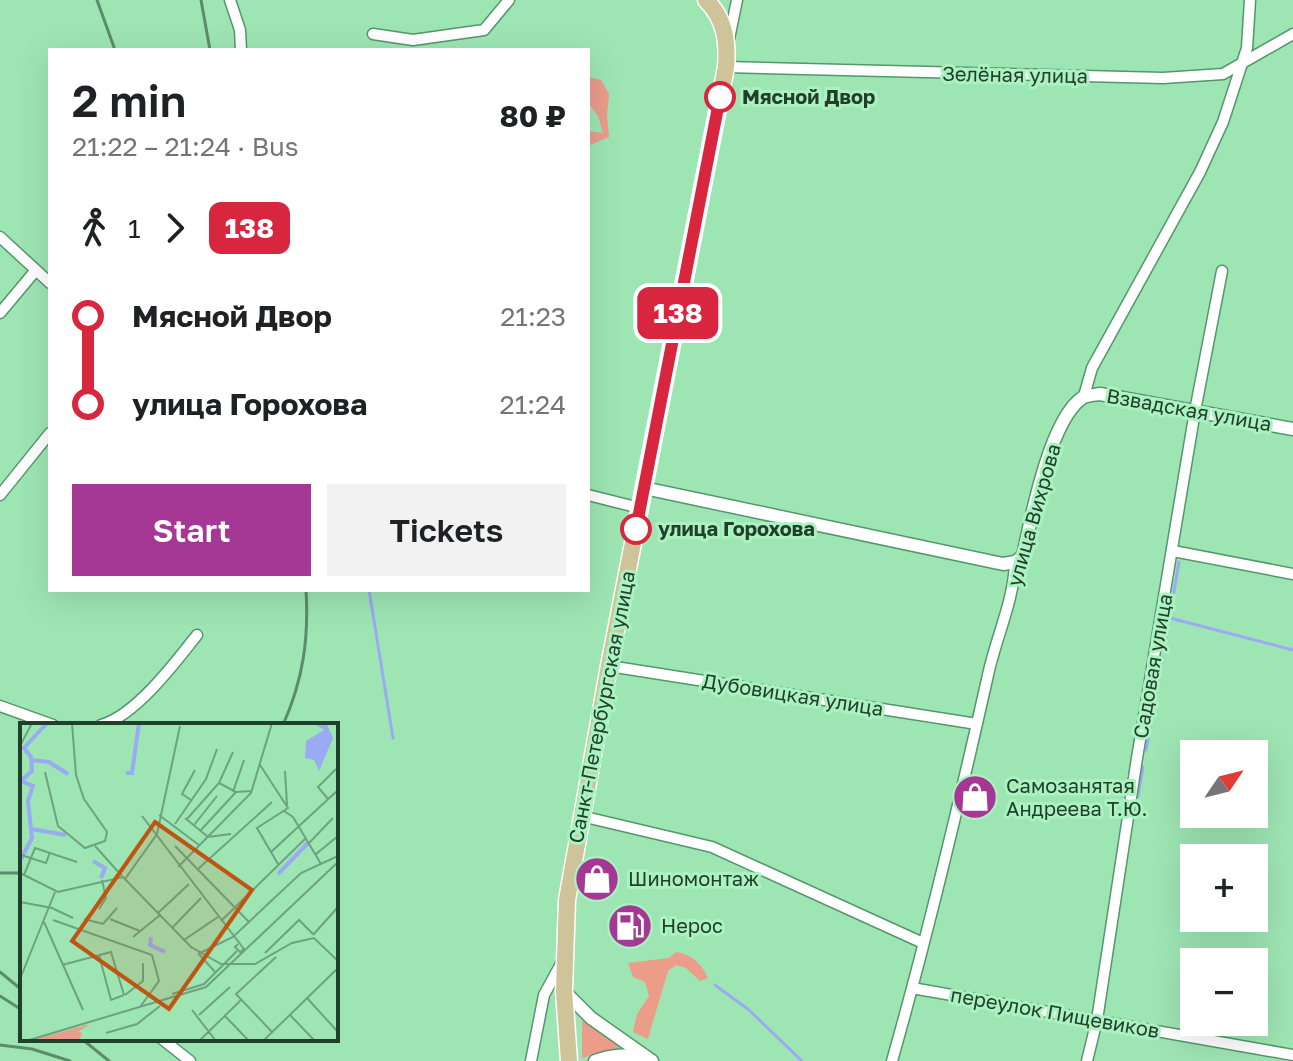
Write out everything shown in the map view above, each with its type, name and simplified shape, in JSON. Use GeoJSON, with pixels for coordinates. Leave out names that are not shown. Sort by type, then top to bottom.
{"type":"FeatureCollection","features":[{"type":"Feature","properties":{"kind":"main road"},"geometry":{"type":"LineString","coordinates":[[706,0],[723,24],[727,45]]}},
{"type":"Feature","properties":{"kind":"main road","name":"Санкт-Петербургская улица"},"geometry":{"type":"LineString","coordinates":[[565,957],[567,900],[581,816],[726,67],[727,45]]}},
{"type":"Feature","properties":{"kind":"main road"},"geometry":{"type":"LineString","coordinates":[[565,957],[569,1061]]}},
{"type":"Feature","properties":{"kind":"street"},"geometry":{"type":"LineString","coordinates":[[230,0],[240,30],[241,48]]}},
{"type":"Feature","properties":{"kind":"street"},"geometry":{"type":"LineString","coordinates":[[373,34],[413,40],[484,30],[509,0]]}},
{"type":"Feature","properties":{"kind":"street"},"geometry":{"type":"LineString","coordinates":[[727,45],[737,0]]}},
{"type":"Feature","properties":{"kind":"street","name":"улица Вихрова"},"geometry":{"type":"LineString","coordinates":[[892,1061],[990,662],[1015,579],[1015,562],[1023,556],[1040,482],[1056,437],[1073,407],[1084,396],[1092,368],[1200,172],[1223,122],[1247,48],[1250,0]]}},
{"type":"Feature","properties":{"kind":"street","name":"Зелёная улица"},"geometry":{"type":"LineString","coordinates":[[726,67],[1163,78],[1223,74],[1293,34]]}},
{"type":"Feature","properties":{"kind":"street"},"geometry":{"type":"LineString","coordinates":[[0,237],[48,281]]}},
{"type":"Feature","properties":{"kind":"street"},"geometry":{"type":"LineString","coordinates":[[0,313],[36,270]]}},
{"type":"Feature","properties":{"kind":"street","name":"Садовая улица"},"geometry":{"type":"LineString","coordinates":[[1087,1061],[1097,1020],[1195,411],[1222,271]]}},
{"type":"Feature","properties":{"kind":"street","name":"Взвадская улица"},"geometry":{"type":"LineString","coordinates":[[1084,396],[1100,394],[1293,429]]}},
{"type":"Feature","properties":{"kind":"street"},"geometry":{"type":"LineString","coordinates":[[0,495],[48,435]]}},
{"type":"Feature","properties":{"kind":"street"},"geometry":{"type":"LineString","coordinates":[[644,488],[1003,564],[1015,562]]}},
{"type":"Feature","properties":{"kind":"street"},"geometry":{"type":"LineString","coordinates":[[590,496],[640,508]]}},
{"type":"Feature","properties":{"kind":"street"},"geometry":{"type":"LineString","coordinates":[[1173,551],[1293,574]]}},
{"type":"Feature","properties":{"kind":"street"},"geometry":{"type":"LineString","coordinates":[[105,723],[124,714],[146,695],[153,684],[168,673],[197,635]]}},
{"type":"Feature","properties":{"kind":"street","name":"Дубовицкая улица"},"geometry":{"type":"LineString","coordinates":[[609,666],[977,724]]}},
{"type":"Feature","properties":{"kind":"street"},"geometry":{"type":"LineString","coordinates":[[0,706],[47,723]]}},
{"type":"Feature","properties":{"kind":"street"},"geometry":{"type":"LineString","coordinates":[[581,816],[712,847],[923,943]]}},
{"type":"Feature","properties":{"kind":"street","name":"Санкт-Петербургская улица"},"geometry":{"type":"LineString","coordinates":[[531,1061],[544,995],[565,957]]}},
{"type":"Feature","properties":{"kind":"street","name":"переулок Пищевиков"},"geometry":{"type":"LineString","coordinates":[[912,988],[1293,1055]]}},
{"type":"Feature","properties":{"kind":"street"},"geometry":{"type":"LineString","coordinates":[[564,991],[591,1018],[650,1060]]}},
{"type":"Feature","properties":{"kind":"street"},"geometry":{"type":"LineString","coordinates":[[165,1041],[190,1061]]}},
{"type":"Feature","properties":{"kind":"street"},"geometry":{"type":"LineString","coordinates":[[595,1061],[609,1056],[628,1055],[650,1060]]}},
{"type":"Feature","properties":{"kind":"shaded area"},"geometry":{"type":"Polygon","coordinates":[[[590,77],[601,80],[609,94],[609,137],[590,145],[590,131],[603,133],[598,116],[590,106],[590,77]]]}},
{"type":"Feature","properties":{"kind":"shaded area"},"geometry":{"type":"Polygon","coordinates":[[[676,952],[695,960],[708,978],[700,981],[686,968],[676,965],[668,971],[648,1039],[633,1032],[637,1014],[649,996],[645,982],[633,977],[628,963],[669,958],[676,952]]]}},
{"type":"Feature","properties":{"kind":"shaded area"},"geometry":{"type":"Polygon","coordinates":[[[582,1020],[621,1047],[582,1058],[582,1020]]]}},
{"type":"Feature","properties":{"kind":"waterway"},"geometry":{"type":"LineString","coordinates":[[1164,650],[1179,562]]}},
{"type":"Feature","properties":{"kind":"waterway"},"geometry":{"type":"LineString","coordinates":[[369,592],[393,738]]}},
{"type":"Feature","properties":{"kind":"waterway"},"geometry":{"type":"LineString","coordinates":[[1170,618],[1293,650]]}},
{"type":"Feature","properties":{"kind":"waterway"},"geometry":{"type":"LineString","coordinates":[[1146,750],[1163,658]]}},
{"type":"Feature","properties":{"kind":"waterway"},"geometry":{"type":"LineString","coordinates":[[1138,796],[1143,767]]}},
{"type":"Feature","properties":{"kind":"waterway"},"geometry":{"type":"LineString","coordinates":[[715,985],[749,1010],[802,1061]]}},
{"type":"Feature","properties":{"kind":"railway"},"geometry":{"type":"LineString","coordinates":[[97,0],[114,48]]}},
{"type":"Feature","properties":{"kind":"railway"},"geometry":{"type":"LineString","coordinates":[[201,0],[210,48]]}},
{"type":"Feature","properties":{"kind":"railway"},"geometry":{"type":"LineString","coordinates":[[284,723],[303,659],[306,592]]}},
{"type":"Feature","properties":{"kind":"railway"},"geometry":{"type":"LineString","coordinates":[[0,873],[20,873]]}},
{"type":"Feature","properties":{"kind":"railway"},"geometry":{"type":"LineString","coordinates":[[0,972],[20,988]]}},
{"type":"Feature","properties":{"kind":"railway"},"geometry":{"type":"LineString","coordinates":[[0,996],[20,1009]]}},
{"type":"Feature","properties":{"kind":"railway"},"geometry":{"type":"LineString","coordinates":[[84,1041],[109,1061]]}},
{"type":"Feature","properties":{"kind":"railway"},"geometry":{"type":"LineString","coordinates":[[0,1045],[32,1049],[70,1061]]}},
{"type":"Feature","properties":{"kind":"bus line","name":"138"},"geometry":{"type":"LineString","coordinates":[[636,529],[720,97]]}},
{"type":"Feature","properties":{"kind":"place","name":"Мясной Двор"},"geometry":{"type":"Point","coordinates":[720,97]}},
{"type":"Feature","properties":{"kind":"place","name":"улица Горохова"},"geometry":{"type":"Point","coordinates":[636,529]}},
{"type":"Feature","properties":{"kind":"place","name":"Самозанятая Андреева Т.Ю."},"geometry":{"type":"Point","coordinates":[975,797]}},
{"type":"Feature","properties":{"kind":"place","name":"Шиномонтаж"},"geometry":{"type":"Point","coordinates":[597,879]}},
{"type":"Feature","properties":{"kind":"place","name":"Нерос"},"geometry":{"type":"Point","coordinates":[630,926]}}]}
